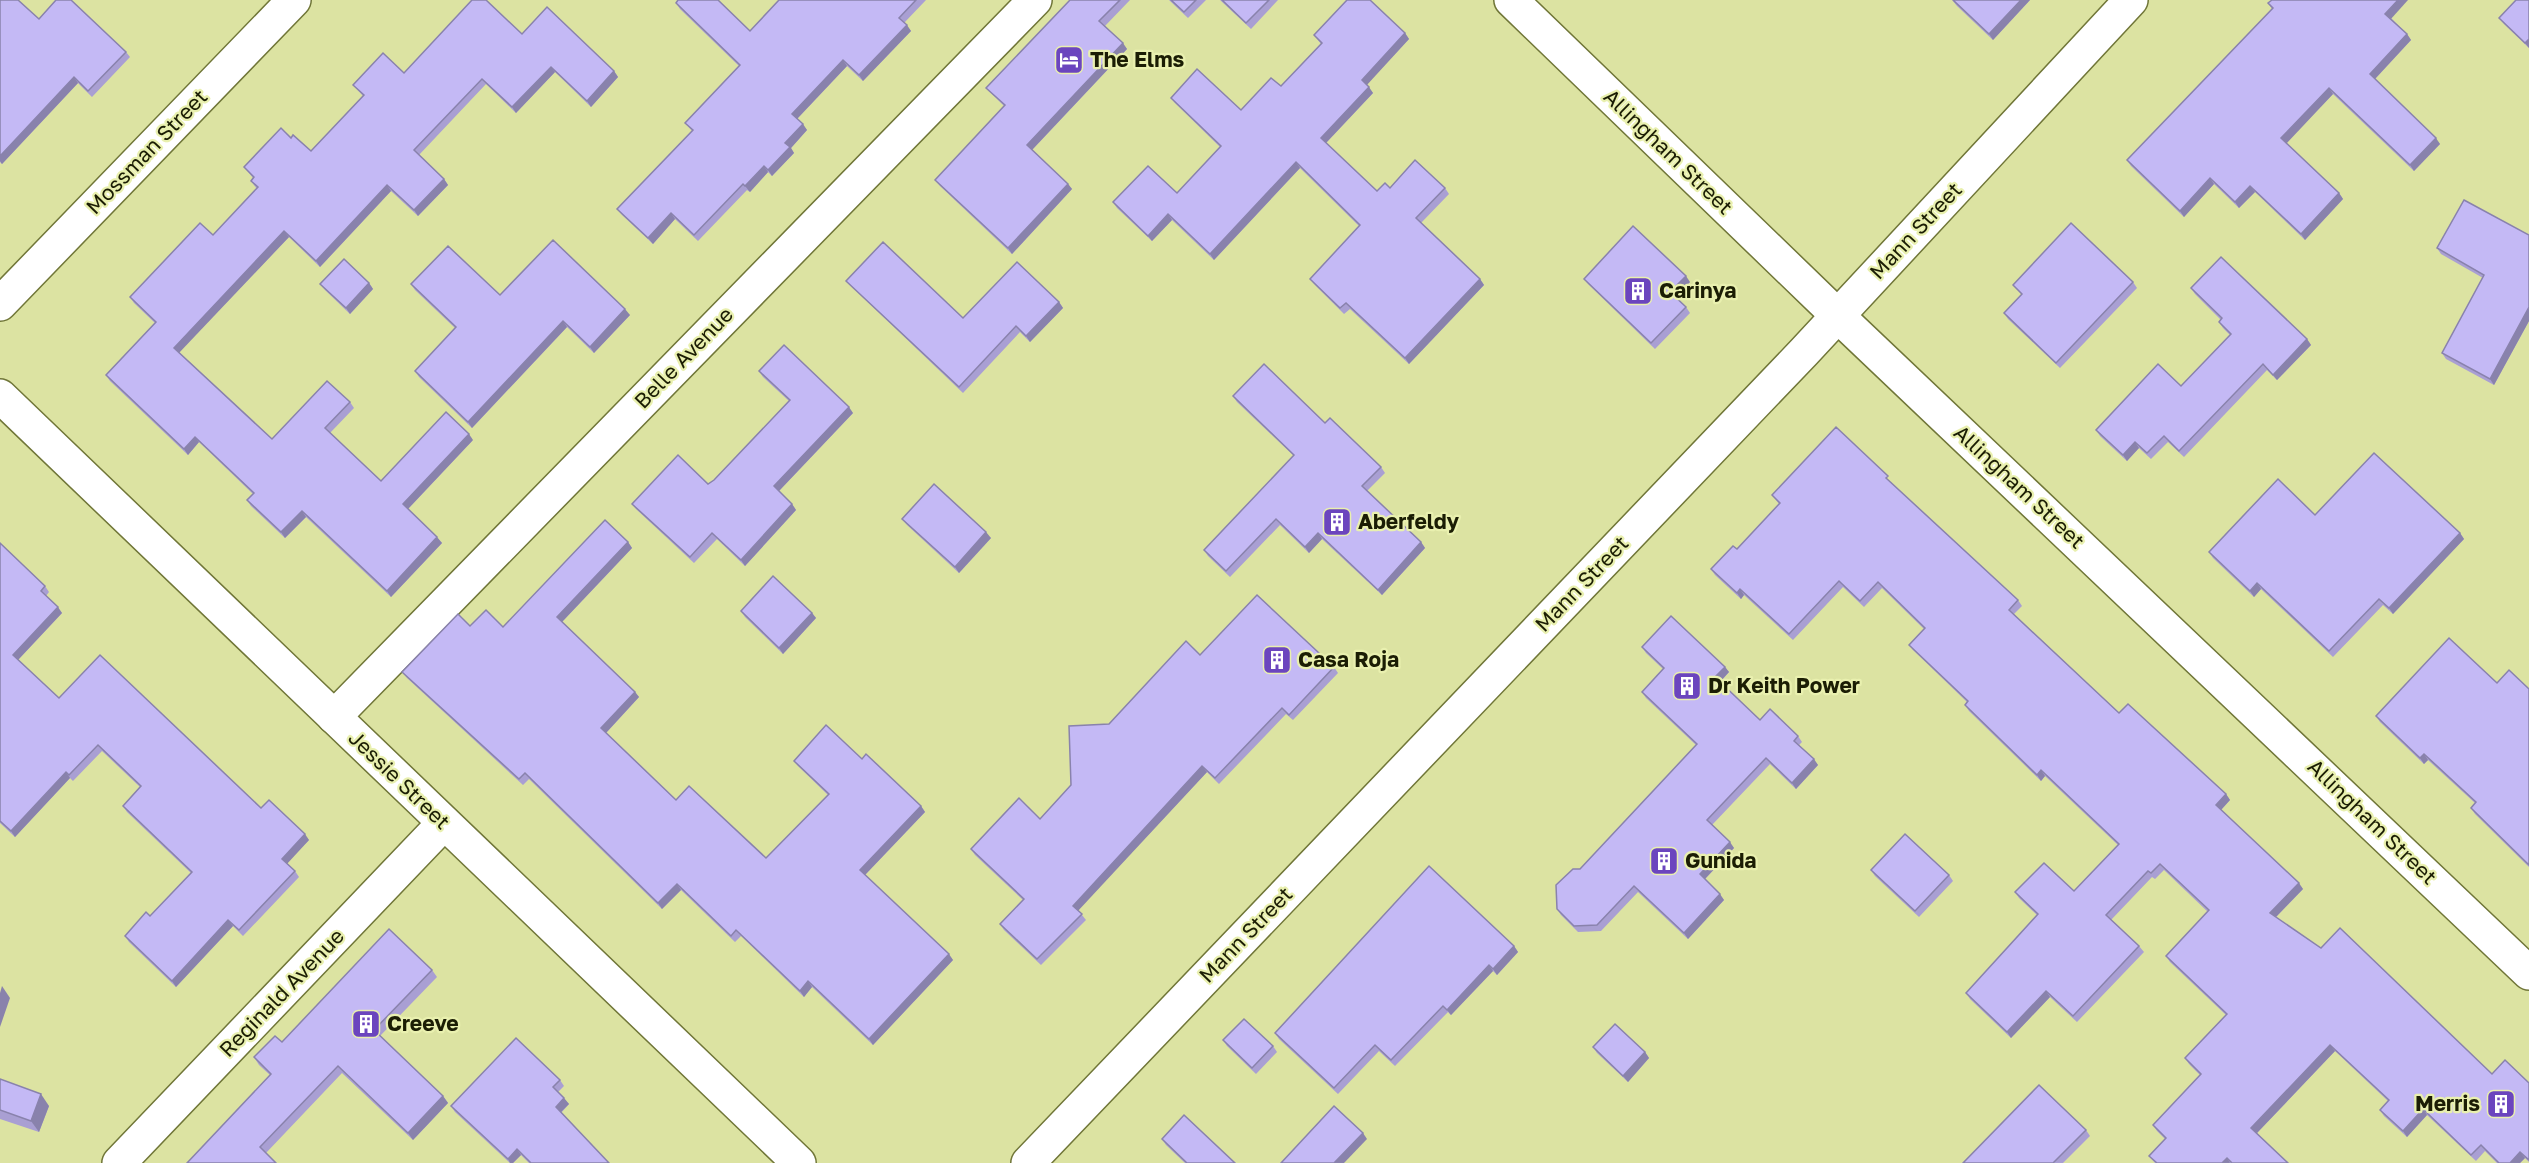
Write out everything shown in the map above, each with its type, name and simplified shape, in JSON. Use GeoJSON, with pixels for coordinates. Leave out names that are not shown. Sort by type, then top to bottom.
{"type":"FeatureCollection","features":[{"type":"Feature","properties":{"kind":"street","name":"Mossman Street"},"geometry":{"type":"LineString","coordinates":[[0,304],[294,0]]}},
{"type":"Feature","properties":{"kind":"street","name":"Belle Avenue"},"geometry":{"type":"LineString","coordinates":[[334,717],[1035,0]]}},
{"type":"Feature","properties":{"kind":"street","name":"Allingham Street"},"geometry":{"type":"LineString","coordinates":[[1511,0],[1838,316],[2529,973]]}},
{"type":"Feature","properties":{"kind":"street","name":"Mann Street"},"geometry":{"type":"LineString","coordinates":[[1028,1163],[1838,316],[2131,0]]}},
{"type":"Feature","properties":{"kind":"street","name":"Jessie Street"},"geometry":{"type":"LineString","coordinates":[[0,396],[799,1163]]}},
{"type":"Feature","properties":{"kind":"street","name":"Reginald Avenue"},"geometry":{"type":"LineString","coordinates":[[119,1163],[444,823]]}},
{"type":"Feature","properties":{"kind":"building"},"geometry":{"type":"Polygon","coordinates":[[[0,0],[18,0],[39,19],[56,0],[71,0],[126,52],[88,91],[74,77],[0,156],[0,0]]]}},
{"type":"Feature","properties":{"kind":"building"},"geometry":{"type":"Polygon","coordinates":[[[472,0],[486,0],[522,34],[547,7],[614,71],[587,101],[551,67],[512,107],[482,79],[414,150],[444,179],[414,210],[387,185],[316,261],[284,231],[174,348],[272,439],[327,381],[350,402],[325,428],[381,481],[446,412],[469,434],[403,504],[437,537],[387,591],[302,511],[281,532],[247,500],[254,493],[195,437],[184,449],[106,375],[156,322],[130,297],[200,223],[213,235],[258,187],[251,181],[254,177],[244,167],[281,128],[291,138],[293,135],[311,151],[364,95],[353,85],[383,53],[404,73],[472,0]]]}},
{"type":"Feature","properties":{"kind":"building"},"geometry":{"type":"Polygon","coordinates":[[[678,0],[718,0],[750,31],[779,0],[916,0],[899,18],[907,25],[859,75],[843,60],[792,114],[803,124],[785,143],[790,147],[768,170],[764,166],[745,186],[743,184],[694,235],[671,213],[648,238],[617,209],[693,130],[685,123],[740,65],[676,3],[678,0]]]}},
{"type":"Feature","properties":{"kind":"building"},"geometry":{"type":"Polygon","coordinates":[[[1070,0],[1120,0],[1099,21],[1123,43],[1027,145],[1068,184],[1008,248],[935,180],[1005,105],[986,88],[1070,0]]]}},
{"type":"Feature","properties":{"kind":"building"},"geometry":{"type":"Polygon","coordinates":[[[1171,0],[1196,0],[1184,12],[1171,0]]]}},
{"type":"Feature","properties":{"kind":"building"},"geometry":{"type":"Polygon","coordinates":[[[1222,0],[1269,0],[1246,23],[1222,0]]]}},
{"type":"Feature","properties":{"kind":"building"},"geometry":{"type":"Polygon","coordinates":[[[1347,0],[1370,0],[1405,33],[1362,80],[1369,87],[1321,138],[1377,191],[1385,183],[1390,188],[1415,160],[1445,188],[1416,218],[1480,279],[1405,358],[1346,303],[1340,308],[1310,279],[1360,225],[1296,162],[1210,254],[1168,214],[1148,236],[1113,202],[1148,166],[1177,193],[1221,146],[1171,98],[1197,69],[1241,110],[1271,78],[1281,86],[1322,43],[1314,35],[1347,0]]]}},
{"type":"Feature","properties":{"kind":"building"},"geometry":{"type":"Polygon","coordinates":[[[1953,0],[2021,0],[1989,34],[1953,0]]]}},
{"type":"Feature","properties":{"kind":"building"},"geometry":{"type":"Polygon","coordinates":[[[2272,0],[2398,0],[2385,14],[2407,34],[2370,74],[2436,138],[2410,165],[2329,88],[2281,138],[2339,193],[2301,234],[2250,186],[2235,202],[2210,178],[2180,211],[2127,160],[2273,8],[2268,3],[2272,0]]]}},
{"type":"Feature","properties":{"kind":"building"},"geometry":{"type":"Polygon","coordinates":[[[2516,0],[2529,0],[2529,39],[2525,43],[2499,18],[2516,0]]]}},
{"type":"Feature","properties":{"kind":"building"},"geometry":{"type":"Polygon","coordinates":[[[2464,200],[2529,235],[2529,307],[2490,379],[2442,353],[2484,275],[2437,248],[2464,200]]]}},
{"type":"Feature","properties":{"kind":"building"},"geometry":{"type":"Polygon","coordinates":[[[2071,223],[2133,282],[2056,363],[2004,313],[2022,294],[2013,285],[2071,223]]]}},
{"type":"Feature","properties":{"kind":"building","name":"Carinya"},"geometry":{"type":"Polygon","coordinates":[[[1633,226],[1686,276],[1670,292],[1686,307],[1651,343],[1584,279],[1633,226]]]}},
{"type":"Feature","properties":{"kind":"building"},"geometry":{"type":"Polygon","coordinates":[[[553,240],[625,309],[590,347],[563,321],[468,422],[415,371],[456,327],[411,284],[448,246],[500,295],[553,240]]]}},
{"type":"Feature","properties":{"kind":"building"},"geometry":{"type":"Polygon","coordinates":[[[883,242],[963,318],[1017,262],[1059,302],[1026,336],[1016,326],[959,387],[846,281],[883,242]]]}},
{"type":"Feature","properties":{"kind":"building"},"geometry":{"type":"Polygon","coordinates":[[[2221,257],[2307,339],[2273,375],[2263,364],[2179,451],[2164,436],[2147,453],[2135,442],[2123,455],[2096,430],[2158,364],[2181,386],[2231,334],[2219,322],[2222,318],[2191,288],[2221,257]]]}},
{"type":"Feature","properties":{"kind":"building"},"geometry":{"type":"Polygon","coordinates":[[[344,259],[369,283],[346,308],[320,284],[344,259]]]}},
{"type":"Feature","properties":{"kind":"building"},"geometry":{"type":"Polygon","coordinates":[[[784,345],[849,407],[774,486],[792,504],[741,560],[712,533],[690,557],[632,504],[678,455],[708,484],[714,480],[790,400],[759,371],[784,345]]]}},
{"type":"Feature","properties":{"kind":"building","name":"Aberfeldy"},"geometry":{"type":"Polygon","coordinates":[[[1264,364],[1325,423],[1330,418],[1381,467],[1362,486],[1421,542],[1378,590],[1318,533],[1305,547],[1276,519],[1226,571],[1204,550],[1294,455],[1233,396],[1264,364]]]}},
{"type":"Feature","properties":{"kind":"building"},"geometry":{"type":"Polygon","coordinates":[[[1836,427],[1888,476],[1886,478],[2018,600],[2009,610],[2119,713],[2128,704],[2226,794],[2216,805],[2299,883],[2270,913],[2321,948],[2340,928],[2492,1074],[2505,1060],[2529,1083],[2529,1160],[2520,1152],[2510,1163],[2499,1163],[2481,1145],[2471,1155],[2423,1109],[2403,1131],[2380,1110],[2389,1100],[2330,1045],[2251,1128],[2288,1163],[2232,1163],[2227,1158],[2222,1163],[2157,1163],[2149,1156],[2166,1138],[2153,1125],[2201,1074],[2185,1058],[2227,1014],[2166,956],[2209,910],[2160,864],[2151,873],[2148,871],[2106,915],[2139,946],[2073,1016],[2046,991],[2007,1032],[1966,993],[2038,914],[2015,892],[2044,863],[2074,891],[2119,844],[2041,770],[2037,775],[1965,705],[1968,701],[1909,645],[1925,628],[1878,582],[1860,601],[1839,581],[1789,634],[1740,589],[1737,593],[1711,569],[1733,546],[1737,549],[1780,503],[1772,495],[1836,427]]]}},
{"type":"Feature","properties":{"kind":"building"},"geometry":{"type":"Polygon","coordinates":[[[2374,453],[2460,533],[2389,608],[2379,599],[2329,651],[2257,583],[2250,591],[2209,552],[2278,479],[2315,515],[2374,453]]]}},
{"type":"Feature","properties":{"kind":"building"},"geometry":{"type":"Polygon","coordinates":[[[934,484],[986,532],[955,567],[902,519],[934,484]]]}},
{"type":"Feature","properties":{"kind":"building"},"geometry":{"type":"Polygon","coordinates":[[[605,520],[628,542],[557,617],[635,692],[601,728],[676,800],[689,786],[766,858],[829,794],[794,761],[826,725],[862,759],[866,754],[921,806],[860,870],[949,954],[869,1039],[808,981],[800,991],[736,930],[731,936],[677,884],[658,903],[525,773],[519,779],[402,672],[458,614],[470,626],[486,610],[503,627],[605,520]]]}},
{"type":"Feature","properties":{"kind":"building"},"geometry":{"type":"Polygon","coordinates":[[[0,543],[45,586],[41,591],[58,607],[13,655],[59,698],[100,655],[261,808],[269,800],[305,834],[282,859],[295,871],[239,930],[228,920],[172,981],[125,936],[146,912],[150,916],[192,872],[123,806],[141,786],[98,745],[69,775],[66,772],[11,831],[0,821],[0,543]]]}},
{"type":"Feature","properties":{"kind":"building"},"geometry":{"type":"Polygon","coordinates":[[[773,576],[812,613],[779,648],[741,611],[773,576]]]}},
{"type":"Feature","properties":{"kind":"building"},"geometry":{"type":"Polygon","coordinates":[[[1257,595],[1334,667],[1289,715],[1282,708],[1215,778],[1202,766],[1073,906],[1082,914],[1037,959],[1000,924],[1024,899],[971,849],[1019,798],[1040,819],[1071,785],[1069,726],[1109,724],[1186,641],[1200,655],[1257,595]]]}},
{"type":"Feature","properties":{"kind":"building"},"geometry":{"type":"Polygon","coordinates":[[[1671,616],[1725,667],[1715,677],[1760,720],[1770,709],[1798,736],[1794,741],[1814,759],[1792,783],[1766,758],[1707,820],[1730,842],[1700,874],[1720,894],[1684,933],[1634,886],[1597,925],[1574,926],[1557,909],[1556,885],[1573,869],[1580,869],[1697,744],[1642,692],[1664,668],[1642,647],[1671,616]]]}},
{"type":"Feature","properties":{"kind":"building"},"geometry":{"type":"Polygon","coordinates":[[[2449,638],[2497,683],[2509,670],[2529,689],[2529,865],[2471,808],[2476,802],[2424,754],[2420,758],[2376,716],[2449,638]]]}},
{"type":"Feature","properties":{"kind":"building"},"geometry":{"type":"Polygon","coordinates":[[[1905,834],[1949,875],[1915,911],[1871,870],[1905,834]]]}},
{"type":"Feature","properties":{"kind":"building"},"geometry":{"type":"Polygon","coordinates":[[[1429,866],[1514,946],[1493,969],[1489,965],[1447,1010],[1443,1006],[1391,1060],[1375,1045],[1334,1088],[1275,1033],[1429,866]]]}},
{"type":"Feature","properties":{"kind":"building"},"geometry":{"type":"Polygon","coordinates":[[[389,929],[432,970],[374,1030],[443,1096],[408,1133],[338,1066],[260,1147],[276,1163],[187,1163],[271,1074],[254,1057],[275,1036],[282,1042],[389,929]]]}},
{"type":"Feature","properties":{"kind":"building"},"geometry":{"type":"Polygon","coordinates":[[[1244,1019],[1273,1046],[1252,1068],[1223,1040],[1244,1019]]]}},
{"type":"Feature","properties":{"kind":"building"},"geometry":{"type":"Polygon","coordinates":[[[1615,1024],[1645,1052],[1623,1076],[1593,1047],[1615,1024]]]}},
{"type":"Feature","properties":{"kind":"building"},"geometry":{"type":"Polygon","coordinates":[[[516,1038],[560,1080],[553,1087],[564,1098],[556,1107],[609,1163],[531,1163],[517,1149],[508,1159],[451,1106],[516,1038]]]}},
{"type":"Feature","properties":{"kind":"building"},"geometry":{"type":"Polygon","coordinates":[[[0,1079],[41,1094],[31,1121],[0,1110],[0,1079]]]}},
{"type":"Feature","properties":{"kind":"building"},"geometry":{"type":"Polygon","coordinates":[[[2039,1085],[2086,1130],[2053,1163],[1963,1163],[2039,1085]]]}},
{"type":"Feature","properties":{"kind":"building"},"geometry":{"type":"Polygon","coordinates":[[[1334,1106],[1363,1133],[1334,1163],[1281,1163],[1334,1106]]]}},
{"type":"Feature","properties":{"kind":"building"},"geometry":{"type":"Polygon","coordinates":[[[1184,1115],[1235,1163],[1187,1163],[1162,1139],[1184,1115]]]}},
{"type":"Feature","properties":{"kind":"place","name":"The Elms"},"geometry":{"type":"Point","coordinates":[1069,60]}},
{"type":"Feature","properties":{"kind":"place","name":"Carinya"},"geometry":{"type":"Point","coordinates":[1638,291]}},
{"type":"Feature","properties":{"kind":"place","name":"Aberfeldy"},"geometry":{"type":"Point","coordinates":[1337,522]}},
{"type":"Feature","properties":{"kind":"place","name":"Casa Roja"},"geometry":{"type":"Point","coordinates":[1277,660]}},
{"type":"Feature","properties":{"kind":"place","name":"Dr Keith Power"},"geometry":{"type":"Point","coordinates":[1687,686]}},
{"type":"Feature","properties":{"kind":"place","name":"Gunida"},"geometry":{"type":"Point","coordinates":[1664,861]}},
{"type":"Feature","properties":{"kind":"place","name":"Creeve"},"geometry":{"type":"Point","coordinates":[366,1024]}},
{"type":"Feature","properties":{"kind":"place","name":"Merris"},"geometry":{"type":"Point","coordinates":[2501,1104]}}]}
